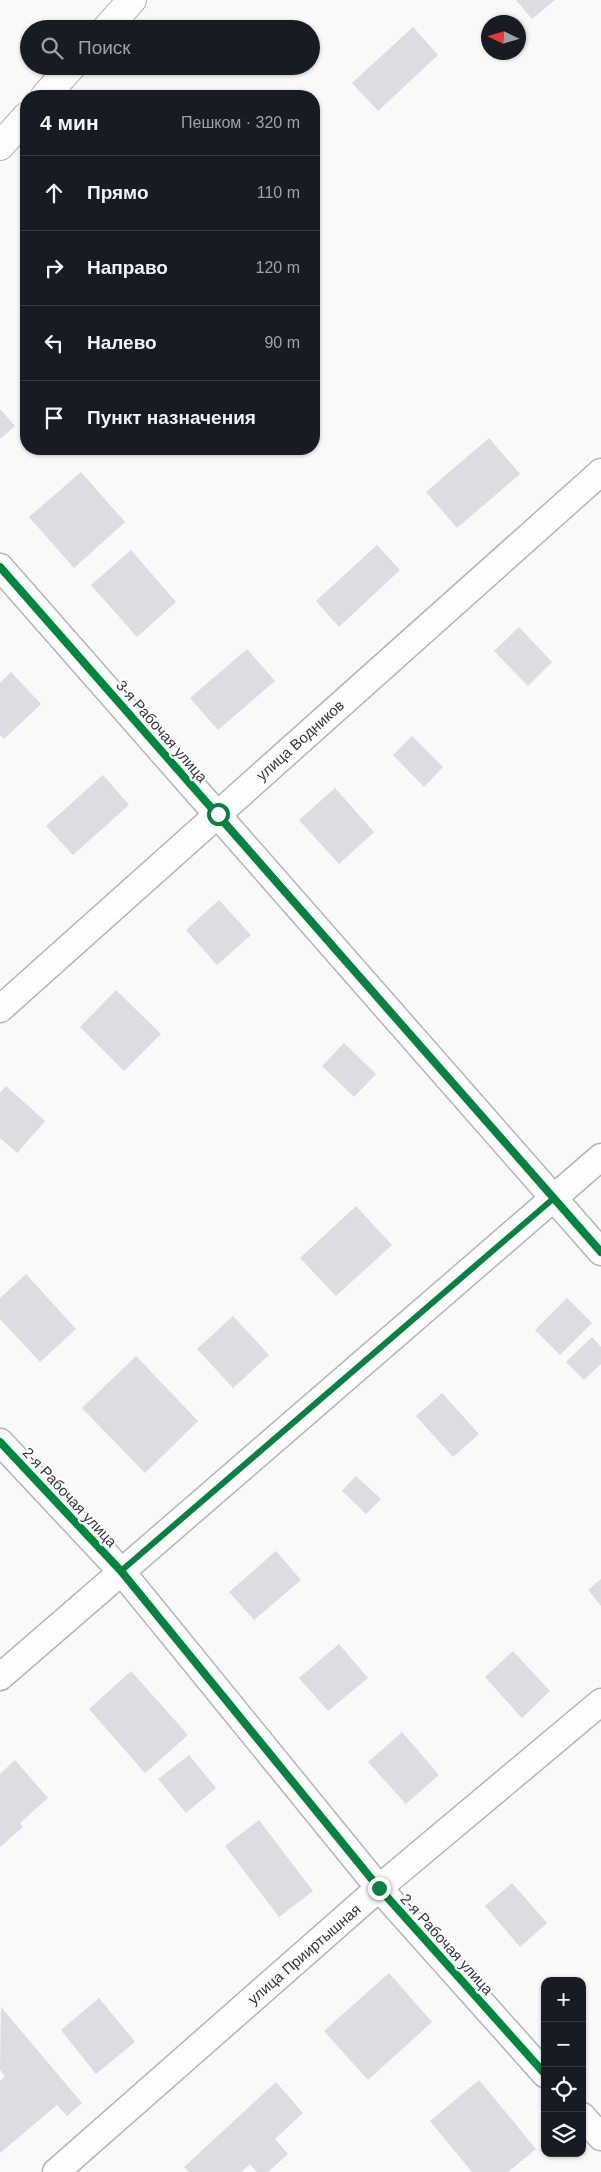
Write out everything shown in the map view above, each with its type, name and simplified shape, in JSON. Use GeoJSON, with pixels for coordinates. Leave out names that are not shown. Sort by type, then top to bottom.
{"type":"FeatureCollection","features":[{"type":"Feature","properties":{"kind":"main road"},"geometry":{"type":"LineString","coordinates":[[114,20],[132,0]]}},
{"type":"Feature","properties":{"kind":"main road"},"geometry":{"type":"LineString","coordinates":[[50,90],[64,75]]}},
{"type":"Feature","properties":{"kind":"main road"},"geometry":{"type":"LineString","coordinates":[[0,146],[20,124]]}},
{"type":"Feature","properties":{"kind":"street","name":"улица Водников"},"geometry":{"type":"LineString","coordinates":[[0,1008],[601,472]]}},
{"type":"Feature","properties":{"kind":"street","name":"3-я Рабочая улица"},"geometry":{"type":"LineString","coordinates":[[0,566],[601,1252]]}},
{"type":"Feature","properties":{"kind":"street"},"geometry":{"type":"LineString","coordinates":[[0,1677],[601,1157]]}},
{"type":"Feature","properties":{"kind":"street","name":"2-я Рабочая улица"},"geometry":{"type":"LineString","coordinates":[[0,1442],[121,1571],[379,1888],[541,2070]]}},
{"type":"Feature","properties":{"kind":"street","name":"улица Прииртышная"},"geometry":{"type":"LineString","coordinates":[[56,2172],[379,1888],[601,1702]]}},
{"type":"Feature","properties":{"kind":"street"},"geometry":{"type":"LineString","coordinates":[[586,2120],[601,2137]]}},
{"type":"Feature","properties":{"kind":"building"},"geometry":{"type":"Polygon","coordinates":[[[516,0],[555,0],[532,19],[516,0]]]}},
{"type":"Feature","properties":{"kind":"building"},"geometry":{"type":"Polygon","coordinates":[[[413,27],[438,55],[378,111],[352,83],[413,27]]]}},
{"type":"Feature","properties":{"kind":"building"},"geometry":{"type":"Polygon","coordinates":[[[0,409],[15,426],[0,439],[0,409]]]}},
{"type":"Feature","properties":{"kind":"building"},"geometry":{"type":"Polygon","coordinates":[[[489,438],[520,474],[457,528],[426,492],[489,438]]]}},
{"type":"Feature","properties":{"kind":"building"},"geometry":{"type":"Polygon","coordinates":[[[81,472],[125,522],[74,568],[29,517],[81,472]]]}},
{"type":"Feature","properties":{"kind":"building"},"geometry":{"type":"Polygon","coordinates":[[[377,545],[400,570],[339,627],[316,601],[377,545]]]}},
{"type":"Feature","properties":{"kind":"building"},"geometry":{"type":"Polygon","coordinates":[[[131,550],[176,602],[137,637],[91,585],[131,550]]]}},
{"type":"Feature","properties":{"kind":"building"},"geometry":{"type":"Polygon","coordinates":[[[519,627],[552,662],[528,686],[494,651],[519,627]]]}},
{"type":"Feature","properties":{"kind":"building"},"geometry":{"type":"Polygon","coordinates":[[[247,649],[275,681],[218,730],[190,698],[247,649]]]}},
{"type":"Feature","properties":{"kind":"building"},"geometry":{"type":"Polygon","coordinates":[[[11,672],[41,704],[4,739],[0,735],[0,683],[11,672]]]}},
{"type":"Feature","properties":{"kind":"building"},"geometry":{"type":"Polygon","coordinates":[[[412,736],[443,767],[424,787],[393,755],[412,736]]]}},
{"type":"Feature","properties":{"kind":"building"},"geometry":{"type":"Polygon","coordinates":[[[103,775],[129,805],[73,855],[46,826],[103,775]]]}},
{"type":"Feature","properties":{"kind":"building"},"geometry":{"type":"Polygon","coordinates":[[[335,788],[374,832],[339,864],[299,820],[335,788]]]}},
{"type":"Feature","properties":{"kind":"building"},"geometry":{"type":"Polygon","coordinates":[[[219,900],[251,935],[217,965],[186,930],[219,900]]]}},
{"type":"Feature","properties":{"kind":"building"},"geometry":{"type":"Polygon","coordinates":[[[116,990],[161,1034],[124,1071],[80,1027],[116,990]]]}},
{"type":"Feature","properties":{"kind":"building"},"geometry":{"type":"Polygon","coordinates":[[[344,1043],[376,1074],[354,1097],[322,1066],[344,1043]]]}},
{"type":"Feature","properties":{"kind":"building"},"geometry":{"type":"Polygon","coordinates":[[[6,1086],[45,1121],[17,1153],[0,1138],[0,1093],[6,1086]]]}},
{"type":"Feature","properties":{"kind":"building"},"geometry":{"type":"Polygon","coordinates":[[[356,1206],[392,1245],[336,1296],[300,1258],[356,1206]]]}},
{"type":"Feature","properties":{"kind":"building"},"geometry":{"type":"Polygon","coordinates":[[[26,1274],[76,1329],[40,1362],[0,1319],[0,1298],[26,1274]]]}},
{"type":"Feature","properties":{"kind":"building"},"geometry":{"type":"Polygon","coordinates":[[[567,1298],[592,1323],[560,1355],[535,1330],[567,1298]]]}},
{"type":"Feature","properties":{"kind":"building"},"geometry":{"type":"Polygon","coordinates":[[[233,1316],[269,1355],[233,1388],[197,1349],[233,1316]]]}},
{"type":"Feature","properties":{"kind":"building"},"geometry":{"type":"Polygon","coordinates":[[[592,1337],[601,1347],[601,1364],[584,1380],[566,1362],[592,1337]]]}},
{"type":"Feature","properties":{"kind":"building"},"geometry":{"type":"Polygon","coordinates":[[[136,1356],[198,1421],[145,1473],[82,1408],[136,1356]]]}},
{"type":"Feature","properties":{"kind":"building"},"geometry":{"type":"Polygon","coordinates":[[[442,1393],[479,1434],[453,1457],[416,1416],[442,1393]]]}},
{"type":"Feature","properties":{"kind":"building"},"geometry":{"type":"Polygon","coordinates":[[[356,1476],[381,1499],[366,1514],[342,1491],[356,1476]]]}},
{"type":"Feature","properties":{"kind":"building"},"geometry":{"type":"Polygon","coordinates":[[[276,1551],[301,1580],[254,1620],[229,1592],[276,1551]]]}},
{"type":"Feature","properties":{"kind":"building"},"geometry":{"type":"Polygon","coordinates":[[[601,1579],[601,1606],[588,1590],[601,1579]]]}},
{"type":"Feature","properties":{"kind":"building"},"geometry":{"type":"Polygon","coordinates":[[[339,1644],[368,1678],[328,1711],[299,1678],[339,1644]]]}},
{"type":"Feature","properties":{"kind":"building"},"geometry":{"type":"Polygon","coordinates":[[[513,1651],[550,1691],[522,1718],[485,1677],[513,1651]]]}},
{"type":"Feature","properties":{"kind":"building"},"geometry":{"type":"Polygon","coordinates":[[[131,1671],[188,1735],[145,1773],[89,1709],[131,1671]]]}},
{"type":"Feature","properties":{"kind":"building"},"geometry":{"type":"Polygon","coordinates":[[[402,1732],[439,1775],[406,1804],[368,1762],[402,1732]]]}},
{"type":"Feature","properties":{"kind":"building"},"geometry":{"type":"Polygon","coordinates":[[[189,1755],[216,1788],[186,1813],[158,1779],[189,1755]]]}},
{"type":"Feature","properties":{"kind":"building"},"geometry":{"type":"Polygon","coordinates":[[[15,1760],[48,1798],[20,1823],[23,1827],[0,1847],[0,1774],[15,1760]]]}},
{"type":"Feature","properties":{"kind":"building"},"geometry":{"type":"Polygon","coordinates":[[[259,1820],[313,1891],[279,1917],[225,1846],[259,1820]]]}},
{"type":"Feature","properties":{"kind":"building"},"geometry":{"type":"Polygon","coordinates":[[[512,1883],[547,1923],[520,1947],[485,1906],[512,1883]]]}},
{"type":"Feature","properties":{"kind":"building"},"geometry":{"type":"Polygon","coordinates":[[[389,1973],[432,2022],[368,2080],[324,2031],[389,1973]]]}},
{"type":"Feature","properties":{"kind":"building"},"geometry":{"type":"Polygon","coordinates":[[[99,1998],[135,2042],[96,2074],[61,2030],[99,1998]]]}},
{"type":"Feature","properties":{"kind":"building"},"geometry":{"type":"Polygon","coordinates":[[[1,2007],[82,2103],[67,2116],[57,2105],[0,2153],[0,2081],[5,2076],[0,2070],[1,2007]]]}},
{"type":"Feature","properties":{"kind":"building"},"geometry":{"type":"Polygon","coordinates":[[[479,2080],[536,2149],[508,2172],[472,2172],[430,2121],[479,2080]]]}},
{"type":"Feature","properties":{"kind":"building"},"geometry":{"type":"Polygon","coordinates":[[[276,2082],[303,2113],[275,2139],[288,2154],[268,2172],[257,2172],[250,2164],[241,2172],[189,2172],[184,2167],[276,2082]]]}},
{"type":"Feature","properties":{"kind":"cycle path"},"geometry":{"type":"LineString","coordinates":[[0,567],[601,1252]]}},
{"type":"Feature","properties":{"kind":"cycle path"},"geometry":{"type":"LineString","coordinates":[[0,1442],[121,1571],[379,1888],[541,2070]]}},
{"type":"Feature","properties":{"kind":"route"},"geometry":{"type":"LineString","coordinates":[[218,814],[554,1198],[121,1571],[379,1888]]}}]}
